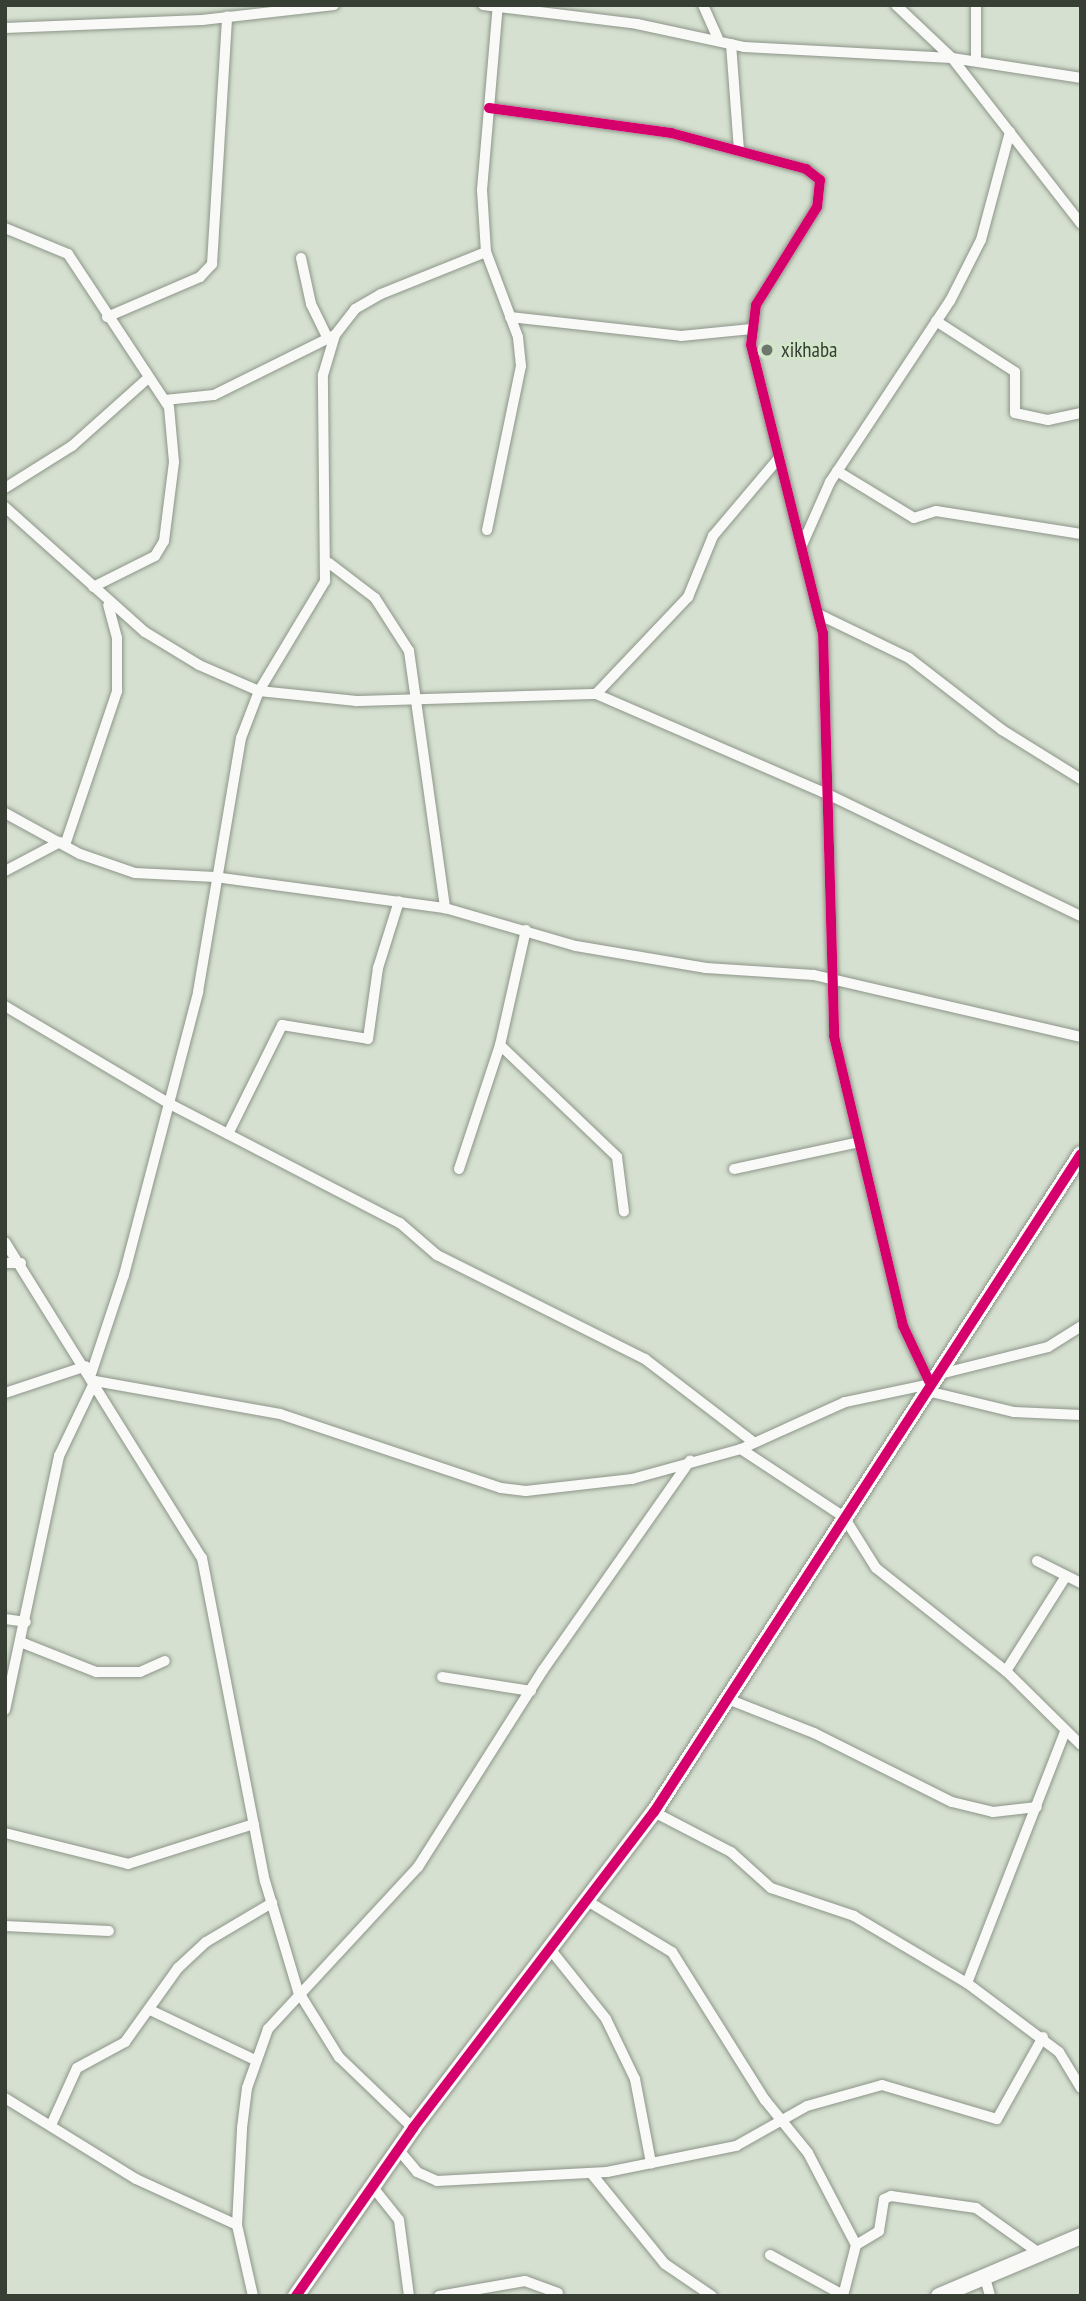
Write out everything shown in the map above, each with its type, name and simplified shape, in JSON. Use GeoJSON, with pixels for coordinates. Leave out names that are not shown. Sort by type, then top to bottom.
{"type":"FeatureCollection","features":[{"type":"Feature","properties":{"kind":"street"},"geometry":{"type":"LineString","coordinates":[[5,27],[227,16],[276,8],[334,5]]}},
{"type":"Feature","properties":{"kind":"street"},"geometry":{"type":"LineString","coordinates":[[483,5],[718,38],[731,44],[952,58],[1081,78]]}},
{"type":"Feature","properties":{"kind":"street"},"geometry":{"type":"LineString","coordinates":[[703,5],[718,38]]}},
{"type":"Feature","properties":{"kind":"street"},"geometry":{"type":"LineString","coordinates":[[896,5],[952,58],[1080,221]]}},
{"type":"Feature","properties":{"kind":"street"},"geometry":{"type":"LineString","coordinates":[[976,5],[976,61]]}},
{"type":"Feature","properties":{"kind":"street"},"geometry":{"type":"LineString","coordinates":[[487,530],[517,401],[520,366],[510,317],[486,252],[482,190],[498,6]]}},
{"type":"Feature","properties":{"kind":"street"},"geometry":{"type":"LineString","coordinates":[[107,317],[200,277],[212,264],[227,16]]}},
{"type":"Feature","properties":{"kind":"street"},"geometry":{"type":"LineString","coordinates":[[731,44],[739,151]]}},
{"type":"Feature","properties":{"kind":"street"},"geometry":{"type":"LineString","coordinates":[[489,108],[671,133],[806,169],[821,189],[817,207],[757,305],[752,329],[752,355],[820,615],[827,978],[855,1143],[903,1326],[928,1383],[1014,1412],[1081,1415]]}},
{"type":"Feature","properties":{"kind":"street"},"geometry":{"type":"LineString","coordinates":[[803,543],[815,511],[837,471],[936,321],[981,240],[1010,132]]}},
{"type":"Feature","properties":{"kind":"street"},"geometry":{"type":"LineString","coordinates":[[5,228],[68,254],[147,379],[165,400],[173,462],[164,541],[155,556],[93,587]]}},
{"type":"Feature","properties":{"kind":"street"},"geometry":{"type":"LineString","coordinates":[[165,400],[214,395],[332,337],[355,309],[381,294],[486,252]]}},
{"type":"Feature","properties":{"kind":"street"},"geometry":{"type":"LineString","coordinates":[[5,1710],[23,1643],[59,1456],[91,1374],[170,1104],[201,978],[215,877],[241,738],[259,691],[316,600],[329,564],[323,375],[332,337],[311,304],[301,258]]}},
{"type":"Feature","properties":{"kind":"street"},"geometry":{"type":"LineString","coordinates":[[510,317],[681,337],[752,329]]}},
{"type":"Feature","properties":{"kind":"street"},"geometry":{"type":"LineString","coordinates":[[936,321],[1015,372],[1015,413],[1048,420],[1081,413]]}},
{"type":"Feature","properties":{"kind":"street"},"geometry":{"type":"LineString","coordinates":[[5,488],[72,446],[147,379]]}},
{"type":"Feature","properties":{"kind":"street"},"geometry":{"type":"LineString","coordinates":[[596,694],[688,597],[713,536],[779,458]]}},
{"type":"Feature","properties":{"kind":"street"},"geometry":{"type":"LineString","coordinates":[[837,471],[914,518],[936,511],[1081,534]]}},
{"type":"Feature","properties":{"kind":"street"},"geometry":{"type":"LineString","coordinates":[[5,507],[93,587],[108,605],[199,665],[259,691],[419,701],[596,694],[822,792],[1081,916]]}},
{"type":"Feature","properties":{"kind":"street"},"geometry":{"type":"LineString","coordinates":[[794,516],[815,511]]}},
{"type":"Feature","properties":{"kind":"street"},"geometry":{"type":"LineString","coordinates":[[329,564],[386,612],[409,651],[419,701],[444,908]]}},
{"type":"Feature","properties":{"kind":"street"},"geometry":{"type":"LineString","coordinates":[[5,871],[63,844],[117,691],[117,638],[108,605]]}},
{"type":"Feature","properties":{"kind":"street"},"geometry":{"type":"LineString","coordinates":[[820,615],[909,658],[1002,730],[1081,779]]}},
{"type":"Feature","properties":{"kind":"street"},"geometry":{"type":"LineString","coordinates":[[5,813],[63,844],[135,873],[215,877],[444,908],[645,959],[827,978],[1081,1037]]}},
{"type":"Feature","properties":{"kind":"street"},"geometry":{"type":"LineString","coordinates":[[228,1134],[282,1025],[368,1039],[378,968],[399,901]]}},
{"type":"Feature","properties":{"kind":"street"},"geometry":{"type":"LineString","coordinates":[[458,1169],[500,1045],[526,930]]}},
{"type":"Feature","properties":{"kind":"street"},"geometry":{"type":"LineString","coordinates":[[5,1006],[170,1104],[400,1223],[437,1255],[511,1296],[634,1352],[753,1442]]}},
{"type":"Feature","properties":{"kind":"street"},"geometry":{"type":"LineString","coordinates":[[500,1045],[617,1157],[624,1212]]}},
{"type":"Feature","properties":{"kind":"street"},"geometry":{"type":"LineString","coordinates":[[734,1169],[855,1143]]}},
{"type":"Feature","properties":{"kind":"street"},"geometry":{"type":"LineString","coordinates":[[296,2296],[413,2128],[589,1902],[653,1812],[928,1383],[1081,1154]]}},
{"type":"Feature","properties":{"kind":"street"},"geometry":{"type":"LineString","coordinates":[[5,1242],[91,1374],[202,1558],[254,1824],[272,1903],[298,1991],[339,2057],[413,2128]]}},
{"type":"Feature","properties":{"kind":"street"},"geometry":{"type":"LineString","coordinates":[[5,1263],[21,1263]]}},
{"type":"Feature","properties":{"kind":"street"},"geometry":{"type":"LineString","coordinates":[[5,1393],[91,1374],[279,1414],[512,1490],[620,1482],[741,1449],[845,1402],[928,1383],[1048,1347],[1081,1326]]}},
{"type":"Feature","properties":{"kind":"street"},"geometry":{"type":"LineString","coordinates":[[741,1449],[844,1517],[876,1568],[1006,1671],[1081,1745]]}},
{"type":"Feature","properties":{"kind":"street"},"geometry":{"type":"LineString","coordinates":[[253,2296],[237,2225],[242,2128],[255,2060],[268,2029],[298,1991],[405,1885],[531,1691],[690,1461]]}},
{"type":"Feature","properties":{"kind":"street"},"geometry":{"type":"LineString","coordinates":[[1037,1561],[1081,1583]]}},
{"type":"Feature","properties":{"kind":"street"},"geometry":{"type":"LineString","coordinates":[[1006,1671],[1066,1576]]}},
{"type":"Feature","properties":{"kind":"street"},"geometry":{"type":"LineString","coordinates":[[5,1619],[26,1622]]}},
{"type":"Feature","properties":{"kind":"street"},"geometry":{"type":"LineString","coordinates":[[23,1643],[96,1672],[140,1672],[165,1661]]}},
{"type":"Feature","properties":{"kind":"street"},"geometry":{"type":"LineString","coordinates":[[442,1677],[531,1691]]}},
{"type":"Feature","properties":{"kind":"street"},"geometry":{"type":"LineString","coordinates":[[725,1698],[814,1733],[952,1802],[993,1812],[1037,1807]]}},
{"type":"Feature","properties":{"kind":"street"},"geometry":{"type":"LineString","coordinates":[[967,1983],[1065,1731]]}},
{"type":"Feature","properties":{"kind":"street"},"geometry":{"type":"LineString","coordinates":[[653,1812],[731,1852],[771,1888],[854,1916],[967,1983],[1043,2038],[1072,2065],[1081,2088]]}},
{"type":"Feature","properties":{"kind":"street"},"geometry":{"type":"LineString","coordinates":[[5,1833],[128,1864],[254,1824]]}},
{"type":"Feature","properties":{"kind":"street"},"geometry":{"type":"LineString","coordinates":[[589,1902],[672,1952],[781,2120],[808,2153],[856,2245],[843,2295],[770,2255]]}},
{"type":"Feature","properties":{"kind":"street"},"geometry":{"type":"LineString","coordinates":[[51,2123],[77,2068],[125,2042],[206,1942],[272,1903]]}},
{"type":"Feature","properties":{"kind":"street"},"geometry":{"type":"LineString","coordinates":[[5,1926],[108,1931]]}},
{"type":"Feature","properties":{"kind":"street"},"geometry":{"type":"LineString","coordinates":[[550,1949],[600,2010],[635,2079],[651,2163]]}},
{"type":"Feature","properties":{"kind":"street"},"geometry":{"type":"LineString","coordinates":[[150,2010],[255,2060]]}},
{"type":"Feature","properties":{"kind":"street"},"geometry":{"type":"LineString","coordinates":[[398,2149],[417,2172],[437,2181],[591,2173],[736,2146],[781,2120],[856,2088],[882,2085],[997,2119],[1043,2038]]}},
{"type":"Feature","properties":{"kind":"street"},"geometry":{"type":"LineString","coordinates":[[5,2098],[51,2123],[136,2179],[237,2225]]}},
{"type":"Feature","properties":{"kind":"street"},"geometry":{"type":"LineString","coordinates":[[591,2173],[666,2264],[712,2296]]}},
{"type":"Feature","properties":{"kind":"street"},"geometry":{"type":"LineString","coordinates":[[372,2186],[399,2220],[409,2296]]}},
{"type":"Feature","properties":{"kind":"street"},"geometry":{"type":"LineString","coordinates":[[856,2245],[879,2231],[884,2199],[891,2196],[976,2208],[1039,2253]]}},
{"type":"Feature","properties":{"kind":"street"},"geometry":{"type":"LineString","coordinates":[[939,2296],[1081,2236]]}},
{"type":"Feature","properties":{"kind":"street"},"geometry":{"type":"LineString","coordinates":[[985,2278],[989,2296]]}},
{"type":"Feature","properties":{"kind":"street"},"geometry":{"type":"LineString","coordinates":[[439,2296],[525,2281],[558,2293]]}},
{"type":"Feature","properties":{"kind":"cycle path"},"geometry":{"type":"LineString","coordinates":[[489,108],[671,133],[806,169],[820,180],[817,207],[756,305],[751,345],[823,633],[834,1036],[903,1326],[929,1381]]}},
{"type":"Feature","properties":{"kind":"cycle path"},"geometry":{"type":"LineString","coordinates":[[296,2296],[413,2128],[654,1812],[1081,1154]]}},
{"type":"Feature","properties":{"kind":"place","name":"xikhaba"},"geometry":{"type":"Point","coordinates":[767,350]}}]}
